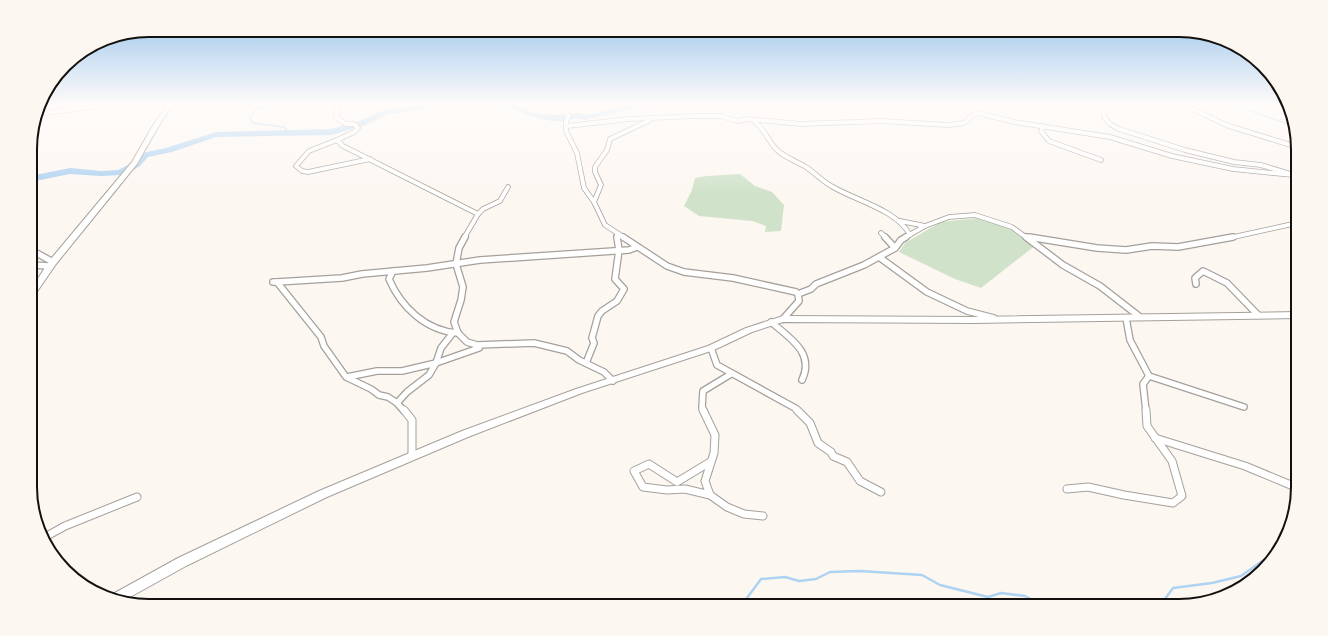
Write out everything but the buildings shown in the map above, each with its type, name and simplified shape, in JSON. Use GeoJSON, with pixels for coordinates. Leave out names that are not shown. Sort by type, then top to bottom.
{"type":"FeatureCollection","features":[{"type":"Feature","properties":{"kind":"street"},"geometry":{"type":"LineString","coordinates":[[37,285],[52,264],[123,179],[138,158],[152,134]]}},
{"type":"Feature","properties":{"kind":"street"},"geometry":{"type":"LineString","coordinates":[[350,134],[310,151],[297,163],[296,166],[298,169],[308,172],[370,159]]}},
{"type":"Feature","properties":{"kind":"street"},"geometry":{"type":"LineString","coordinates":[[567,134],[570,142],[577,151],[586,191],[594,202],[605,225],[667,266],[678,270],[734,278],[796,292],[798,294],[811,289],[816,284],[864,265],[879,257],[895,248],[901,240],[925,226],[949,217],[975,215],[1012,227],[1026,236],[1062,265],[1100,286],[1140,317]]}},
{"type":"Feature","properties":{"kind":"street"},"geometry":{"type":"LineString","coordinates":[[594,202],[601,185],[595,172],[595,167],[607,150],[610,139],[619,134]]}},
{"type":"Feature","properties":{"kind":"street"},"geometry":{"type":"LineString","coordinates":[[765,134],[778,151],[807,168],[832,187],[885,212],[900,221],[925,226]]}},
{"type":"Feature","properties":{"kind":"street"},"geometry":{"type":"LineString","coordinates":[[1044,134],[1049,141],[1101,160]]}},
{"type":"Feature","properties":{"kind":"street"},"geometry":{"type":"LineString","coordinates":[[1090,134],[1110,137],[1172,156],[1228,168],[1250,172],[1291,175]]}},
{"type":"Feature","properties":{"kind":"street"},"geometry":{"type":"LineString","coordinates":[[1134,134],[1190,151],[1234,162],[1261,165],[1291,174]]}},
{"type":"Feature","properties":{"kind":"street"},"geometry":{"type":"LineString","coordinates":[[1254,134],[1291,145]]}},
{"type":"Feature","properties":{"kind":"street"},"geometry":{"type":"LineString","coordinates":[[337,140],[343,146],[478,214]]}},
{"type":"Feature","properties":{"kind":"street"},"geometry":{"type":"LineString","coordinates":[[397,403],[407,392],[429,375],[436,363],[441,348],[455,333],[454,322],[461,300],[463,287],[456,264],[459,248],[478,214],[483,209],[500,200],[508,187]]}},
{"type":"Feature","properties":{"kind":"street"},"geometry":{"type":"LineString","coordinates":[[900,221],[910,235]]}},
{"type":"Feature","properties":{"kind":"street"},"geometry":{"type":"LineString","coordinates":[[1026,236],[1097,248],[1126,250],[1152,246],[1178,247],[1191,245],[1253,232],[1261,232],[1291,224]]}},
{"type":"Feature","properties":{"kind":"street"},"geometry":{"type":"LineString","coordinates":[[881,232],[895,248]]}},
{"type":"Feature","properties":{"kind":"street"},"geometry":{"type":"LineString","coordinates":[[586,363],[594,343],[592,338],[598,316],[602,311],[617,301],[624,289],[616,279],[615,275],[619,250],[618,234]]}},
{"type":"Feature","properties":{"kind":"street"},"geometry":{"type":"LineString","coordinates":[[412,456],[412,420],[397,403],[388,397],[379,395],[371,389],[346,377],[324,346],[321,337],[275,282],[342,278],[362,274],[480,260],[619,250],[637,247]]}},
{"type":"Feature","properties":{"kind":"street"},"geometry":{"type":"LineString","coordinates":[[37,254],[52,264]]}},
{"type":"Feature","properties":{"kind":"street"},"geometry":{"type":"LineString","coordinates":[[879,257],[927,292],[966,311],[1000,320]]}},
{"type":"Feature","properties":{"kind":"street"},"geometry":{"type":"LineString","coordinates":[[37,265],[52,264]]}},
{"type":"Feature","properties":{"kind":"street"},"geometry":{"type":"LineString","coordinates":[[394,271],[390,279],[392,286],[405,306],[426,323],[455,333],[467,342],[478,345],[534,343],[567,351],[604,372],[613,381]]}},
{"type":"Feature","properties":{"kind":"street"},"geometry":{"type":"LineString","coordinates":[[1196,284],[1195,278],[1202,271],[1227,283],[1258,315]]}},
{"type":"Feature","properties":{"kind":"street"},"geometry":{"type":"LineString","coordinates":[[783,319],[799,301],[798,294]]}},
{"type":"Feature","properties":{"kind":"street"},"geometry":{"type":"LineString","coordinates":[[121,595],[182,562],[323,494],[412,456],[516,414],[579,391],[711,348],[771,322],[783,319],[1000,320],[1291,315]]}},
{"type":"Feature","properties":{"kind":"street"},"geometry":{"type":"LineString","coordinates":[[1126,318],[1130,340],[1149,376],[1244,408]]}},
{"type":"Feature","properties":{"kind":"street"},"geometry":{"type":"LineString","coordinates":[[771,322],[803,351],[806,359],[806,374],[802,380]]}},
{"type":"Feature","properties":{"kind":"street"},"geometry":{"type":"LineString","coordinates":[[346,377],[377,371],[402,371],[436,363],[479,348]]}},
{"type":"Feature","properties":{"kind":"street"},"geometry":{"type":"LineString","coordinates":[[711,348],[717,365],[795,408],[810,423],[818,443],[831,452],[833,456],[847,462],[860,481],[881,492]]}},
{"type":"Feature","properties":{"kind":"street"},"geometry":{"type":"LineString","coordinates":[[710,496],[705,481],[714,453],[715,435],[713,428],[702,408],[703,391],[731,374]]}},
{"type":"Feature","properties":{"kind":"street"},"geometry":{"type":"LineString","coordinates":[[1067,489],[1088,487],[1124,495],[1173,503],[1182,496],[1172,461],[1154,438],[1147,426],[1143,384],[1149,376]]}},
{"type":"Feature","properties":{"kind":"street"},"geometry":{"type":"LineString","coordinates":[[1154,438],[1214,455],[1291,485]]}},
{"type":"Feature","properties":{"kind":"street"},"geometry":{"type":"LineString","coordinates":[[667,490],[677,482],[710,462]]}},
{"type":"Feature","properties":{"kind":"street"},"geometry":{"type":"LineString","coordinates":[[677,482],[649,464],[634,471],[643,487],[667,490],[685,489],[710,496],[727,507],[744,514],[763,516]]}},
{"type":"Feature","properties":{"kind":"street"},"geometry":{"type":"LineString","coordinates":[[48,535],[65,526],[137,498]]}},
{"type":"Feature","properties":{"kind":"green space"},"geometry":{"type":"Polygon","coordinates":[[[740,174],[755,186],[772,192],[784,205],[781,231],[765,232],[766,226],[752,221],[699,216],[684,206],[692,190],[695,178],[740,174]]]}},
{"type":"Feature","properties":{"kind":"green space"},"geometry":{"type":"Polygon","coordinates":[[[978,218],[1009,227],[1036,245],[981,288],[955,279],[899,252],[905,243],[941,222],[978,218]]]}},
{"type":"Feature","properties":{"kind":"waterway"},"geometry":{"type":"LineString","coordinates":[[37,177],[70,171],[110,174],[120,172],[137,164],[145,155],[169,150],[206,137],[223,134]]}},
{"type":"Feature","properties":{"kind":"waterway"},"geometry":{"type":"LineString","coordinates":[[238,134],[244,135],[282,134]]}},
{"type":"Feature","properties":{"kind":"waterway"},"geometry":{"type":"LineString","coordinates":[[1165,599],[1173,588],[1212,583],[1241,576],[1264,560]]}},
{"type":"Feature","properties":{"kind":"waterway"},"geometry":{"type":"LineString","coordinates":[[746,599],[761,579],[785,577],[799,581],[816,579],[830,572],[860,571],[922,575],[940,585],[988,597],[1001,593],[1025,596],[1031,599]]}}]}
